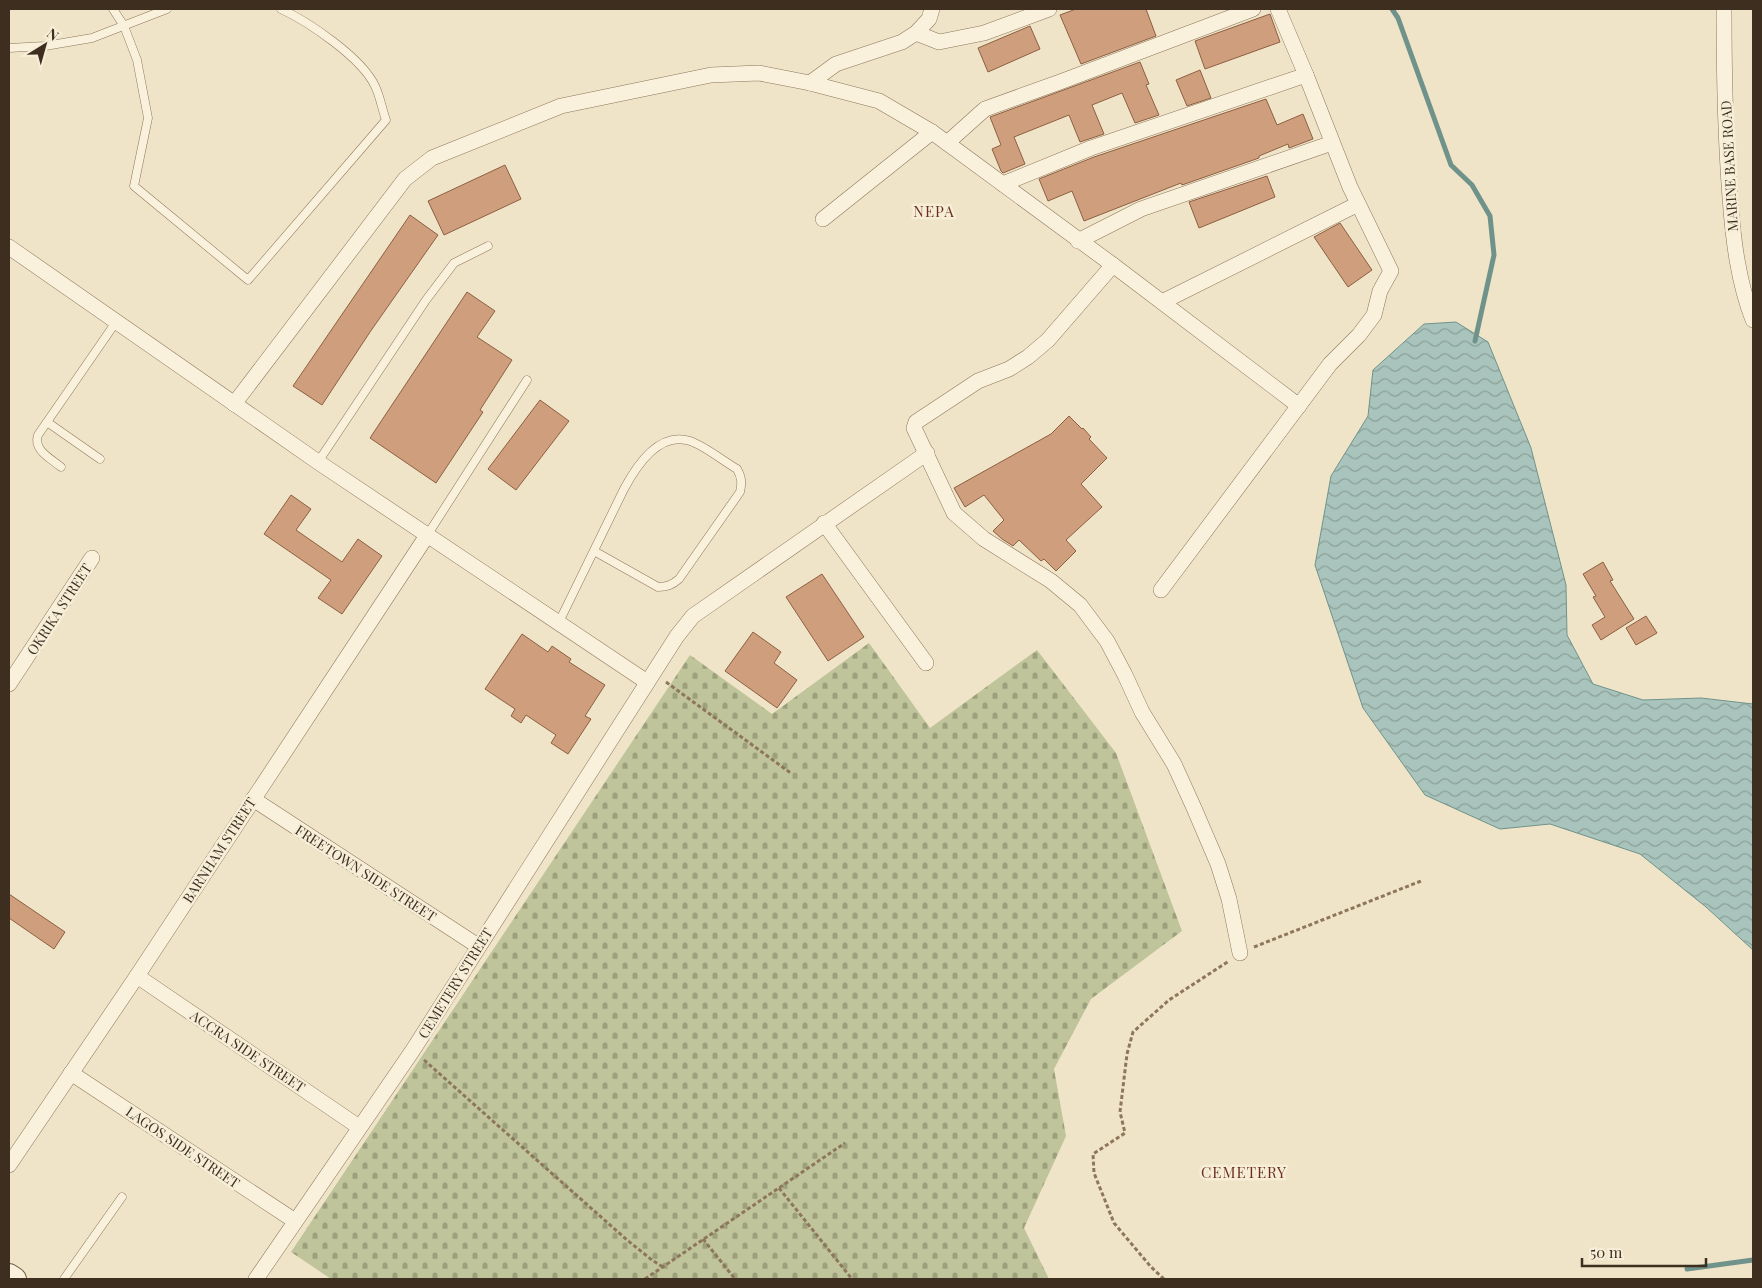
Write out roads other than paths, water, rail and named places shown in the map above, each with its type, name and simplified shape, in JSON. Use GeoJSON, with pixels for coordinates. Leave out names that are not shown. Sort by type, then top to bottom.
{"type":"FeatureCollection","features":[{"type":"Feature","properties":{"kind":"street"},"geometry":{"type":"LineString","coordinates":[[810,83],[836,64],[902,42],[916,33],[929,19],[932,9]]}},
{"type":"Feature","properties":{"kind":"street"},"geometry":{"type":"LineString","coordinates":[[916,33],[939,42],[984,33],[1048,9]]}},
{"type":"Feature","properties":{"kind":"street"},"geometry":{"type":"LineString","coordinates":[[947,143],[985,109],[1253,9]]}},
{"type":"Feature","properties":{"kind":"street"},"geometry":{"type":"LineString","coordinates":[[1161,590],[1330,364],[1374,316],[1380,291],[1391,271],[1358,204],[1278,9]]}},
{"type":"Feature","properties":{"kind":"street","name":"MARINE BASE ROAD"},"geometry":{"type":"LineString","coordinates":[[1724,9],[1725,137],[1734,244],[1746,304],[1753,320]]}},
{"type":"Feature","properties":{"kind":"street"},"geometry":{"type":"LineString","coordinates":[[234,404],[405,179],[432,158],[562,106],[711,75],[759,73],[810,83],[879,101],[932,132],[1113,265],[1299,406]]}},
{"type":"Feature","properties":{"kind":"street"},"geometry":{"type":"LineString","coordinates":[[1003,184],[1091,148],[1306,74]]}},
{"type":"Feature","properties":{"kind":"street"},"geometry":{"type":"LineString","coordinates":[[824,219],[932,132]]}},
{"type":"Feature","properties":{"kind":"street"},"geometry":{"type":"LineString","coordinates":[[1078,241],[1142,209],[1332,143]]}},
{"type":"Feature","properties":{"kind":"street"},"geometry":{"type":"LineString","coordinates":[[1162,302],[1358,204]]}},
{"type":"Feature","properties":{"kind":"street"},"geometry":{"type":"LineString","coordinates":[[9,248],[318,462],[559,622],[650,678]]}},
{"type":"Feature","properties":{"kind":"street"},"geometry":{"type":"LineString","coordinates":[[1113,265],[1076,305],[1061,326],[1028,357],[1009,369],[978,380],[916,422],[914,428],[954,513],[984,539],[1051,581],[1080,605],[1107,642],[1142,712],[1174,764],[1218,864],[1229,899],[1240,953]]}},
{"type":"Feature","properties":{"kind":"street","name":"CEMETERY STREET"},"geometry":{"type":"LineString","coordinates":[[256,1279],[413,1050],[677,636],[693,616],[927,453]]}},
{"type":"Feature","properties":{"kind":"street"},"geometry":{"type":"LineString","coordinates":[[824,524],[926,663]]}},
{"type":"Feature","properties":{"kind":"street","name":"BARNHAM STREET"},"geometry":{"type":"LineString","coordinates":[[9,1165],[137,976],[428,534]]}},
{"type":"Feature","properties":{"kind":"street","name":"OKRIKA STREET"},"geometry":{"type":"LineString","coordinates":[[9,684],[92,558]]}},
{"type":"Feature","properties":{"kind":"street","name":"FREETOWN SIDE STREET"},"geometry":{"type":"LineString","coordinates":[[253,799],[478,946]]}},
{"type":"Feature","properties":{"kind":"street","name":"ACCRA SIDE STREET"},"geometry":{"type":"LineString","coordinates":[[137,976],[359,1127]]}},
{"type":"Feature","properties":{"kind":"street","name":"LAGOS SIDE STREET"},"geometry":{"type":"LineString","coordinates":[[71,1073],[295,1221]]}},
{"type":"Feature","properties":{"kind":"street"},"geometry":{"type":"LineString","coordinates":[[9,1275],[15,1279]]}},
{"type":"Feature","properties":{"kind":"lane"},"geometry":{"type":"LineString","coordinates":[[113,9],[124,26],[137,60],[148,118],[134,186],[248,280],[386,120],[375,86],[360,64],[294,15],[281,9]]}},
{"type":"Feature","properties":{"kind":"lane"},"geometry":{"type":"LineString","coordinates":[[9,48],[45,46],[92,38],[167,9]]}},
{"type":"Feature","properties":{"kind":"lane"},"geometry":{"type":"LineString","coordinates":[[318,462],[426,300],[454,263],[488,246]]}},
{"type":"Feature","properties":{"kind":"lane"},"geometry":{"type":"LineString","coordinates":[[61,467],[37,447],[38,435],[116,322]]}},
{"type":"Feature","properties":{"kind":"lane"},"geometry":{"type":"LineString","coordinates":[[428,534],[528,380]]}},
{"type":"Feature","properties":{"kind":"lane"},"geometry":{"type":"LineString","coordinates":[[47,422],[100,459]]}},
{"type":"Feature","properties":{"kind":"lane"},"geometry":{"type":"LineString","coordinates":[[559,622],[624,489],[635,471],[654,449],[663,442],[673,439],[693,442],[737,469],[741,476],[740,492],[679,579],[672,585],[658,587],[594,551]]}},
{"type":"Feature","properties":{"kind":"lane"},"geometry":{"type":"LineString","coordinates":[[64,1279],[122,1196]]}},
{"type":"Feature","properties":{"kind":"water"},"geometry":{"type":"Polygon","coordinates":[[[1456,322],[1488,342],[1531,448],[1566,585],[1567,635],[1593,684],[1643,700],[1701,698],[1753,704],[1753,950],[1706,907],[1640,854],[1550,824],[1500,829],[1425,795],[1363,708],[1315,565],[1331,476],[1368,416],[1373,370],[1424,324],[1456,322]]]}},
{"type":"Feature","properties":{"kind":"waterway"},"geometry":{"type":"LineString","coordinates":[[1392,9],[1398,18],[1451,165],[1472,185],[1490,216],[1494,255],[1475,341]]}},
{"type":"Feature","properties":{"kind":"waterway"},"geometry":{"type":"LineString","coordinates":[[1687,1269],[1753,1260]]}},
{"type":"Feature","properties":{"kind":"district","name":"NEPA"},"geometry":{"type":"Point","coordinates":[934,211]}},
{"type":"Feature","properties":{"kind":"district","name":"CEMETERY"},"geometry":{"type":"Point","coordinates":[1244,1172]}}]}
